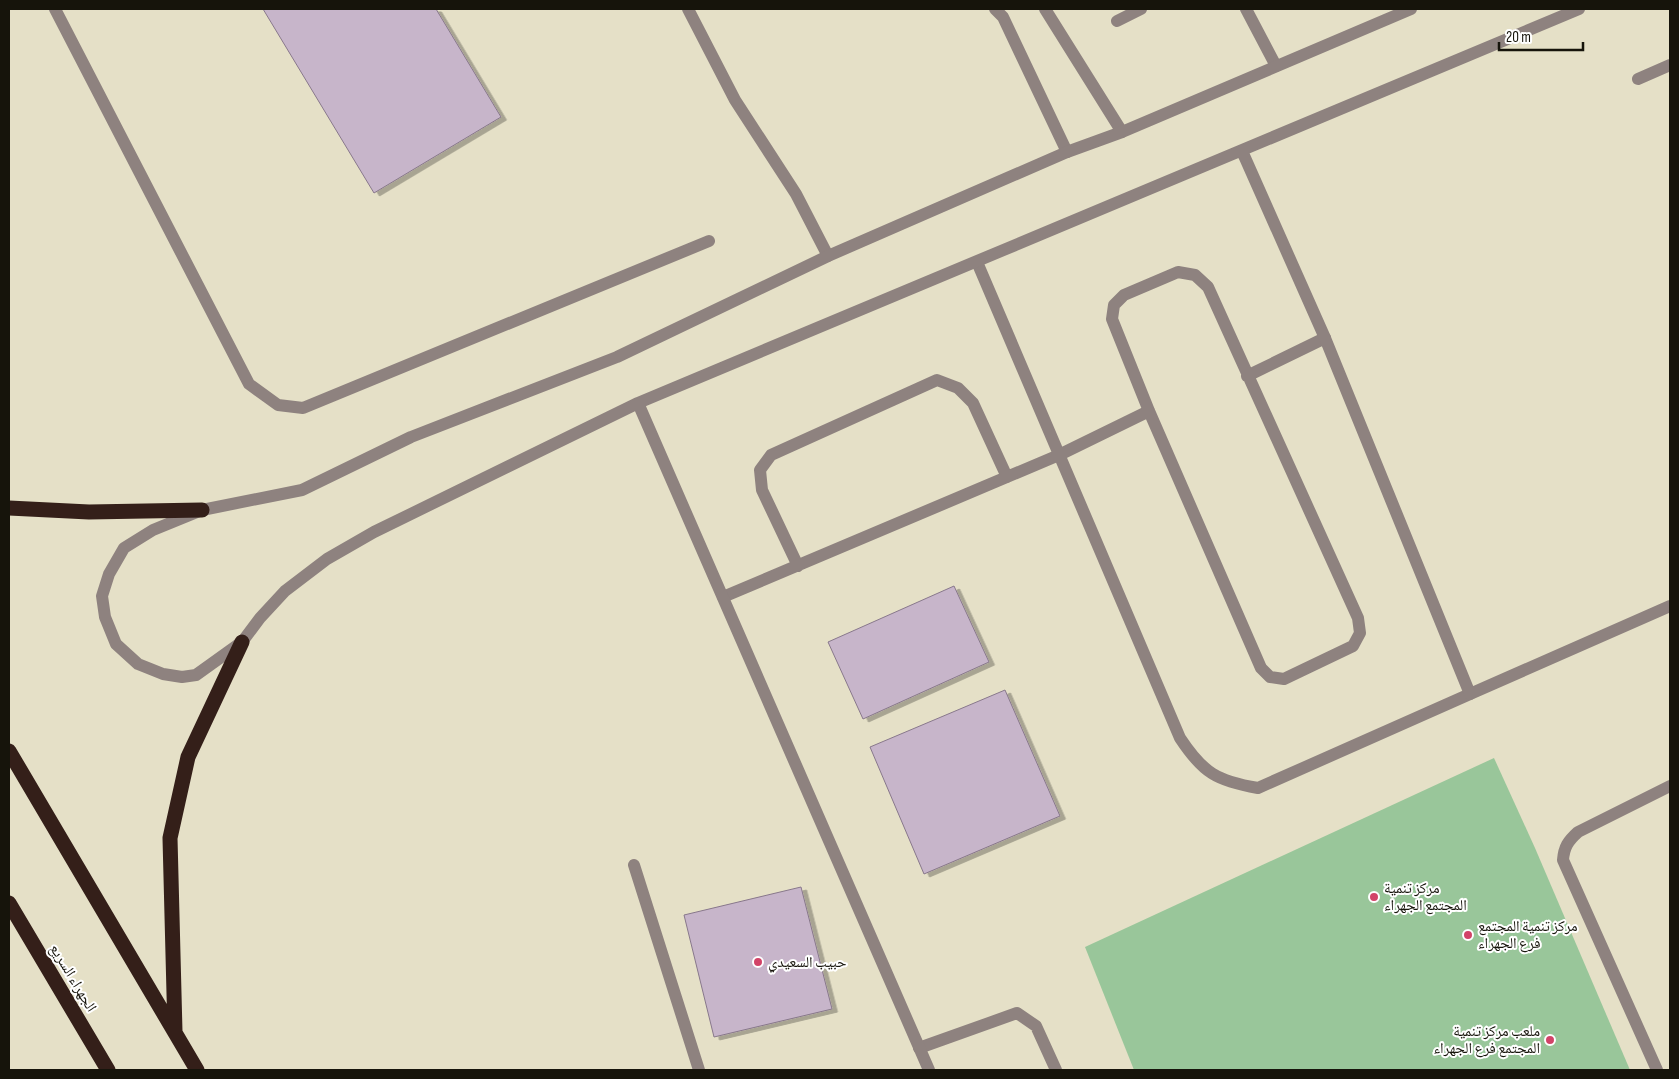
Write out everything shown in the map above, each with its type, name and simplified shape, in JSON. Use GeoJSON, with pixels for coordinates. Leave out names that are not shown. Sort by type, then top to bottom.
{"type":"FeatureCollection","features":[{"type":"Feature","properties":{"kind":"highway"},"geometry":{"type":"LineString","coordinates":[[9,508],[89,512],[202,510]]}},
{"type":"Feature","properties":{"kind":"highway"},"geometry":{"type":"LineString","coordinates":[[175,1032],[170,838],[188,757],[242,642]]}},
{"type":"Feature","properties":{"kind":"highway"},"geometry":{"type":"LineString","coordinates":[[9,751],[197,1070]]}},
{"type":"Feature","properties":{"kind":"highway","name":"الجهراء السريع"},"geometry":{"type":"LineString","coordinates":[[9,903],[108,1070]]}},
{"type":"Feature","properties":{"kind":"street"},"geometry":{"type":"LineString","coordinates":[[55,9],[249,384],[278,405],[303,408],[709,241]]}},
{"type":"Feature","properties":{"kind":"street"},"geometry":{"type":"LineString","coordinates":[[688,9],[735,100],[796,194],[828,256]]}},
{"type":"Feature","properties":{"kind":"street"},"geometry":{"type":"LineString","coordinates":[[995,9],[1003,17],[1067,152]]}},
{"type":"Feature","properties":{"kind":"street"},"geometry":{"type":"LineString","coordinates":[[1044,9],[1122,132]]}},
{"type":"Feature","properties":{"kind":"street"},"geometry":{"type":"LineString","coordinates":[[1118,21],[1141,9]]}},
{"type":"Feature","properties":{"kind":"street"},"geometry":{"type":"LineString","coordinates":[[1246,9],[1276,66]]}},
{"type":"Feature","properties":{"kind":"street"},"geometry":{"type":"LineString","coordinates":[[1411,9],[1122,132],[1067,152],[828,256],[617,357],[410,438],[302,490],[202,510],[153,530],[124,548],[109,574],[102,596],[105,618],[116,644],[138,664],[163,674],[182,678],[196,675],[242,642],[260,618],[285,591],[327,559],[374,532],[638,403],[1579,9]]}},
{"type":"Feature","properties":{"kind":"street"},"geometry":{"type":"LineString","coordinates":[[1638,79],[1670,65]]}},
{"type":"Feature","properties":{"kind":"street"},"geometry":{"type":"LineString","coordinates":[[1242,151],[1325,338],[1470,694]]}},
{"type":"Feature","properties":{"kind":"street"},"geometry":{"type":"LineString","coordinates":[[977,262],[1180,738],[1193,758],[1212,774],[1234,784],[1258,788],[1670,606]]}},
{"type":"Feature","properties":{"kind":"street"},"geometry":{"type":"LineString","coordinates":[[1178,272],[1195,275],[1208,288],[1358,618],[1360,633],[1353,646],[1284,679],[1270,677],[1262,668],[1149,411],[1112,319],[1114,305],[1124,295],[1178,272]]}},
{"type":"Feature","properties":{"kind":"street"},"geometry":{"type":"LineString","coordinates":[[1247,376],[1325,338]]}},
{"type":"Feature","properties":{"kind":"street"},"geometry":{"type":"LineString","coordinates":[[798,566],[762,490],[760,470],[770,455],[937,380],[958,388],[972,403],[1007,477]]}},
{"type":"Feature","properties":{"kind":"street"},"geometry":{"type":"LineString","coordinates":[[638,403],[929,1070]]}},
{"type":"Feature","properties":{"kind":"street"},"geometry":{"type":"LineString","coordinates":[[723,597],[1059,455],[1149,411]]}},
{"type":"Feature","properties":{"kind":"street"},"geometry":{"type":"LineString","coordinates":[[1657,1070],[1563,860],[1564,849],[1569,840],[1578,832],[1670,786]]}},
{"type":"Feature","properties":{"kind":"street"},"geometry":{"type":"LineString","coordinates":[[634,865],[699,1070]]}},
{"type":"Feature","properties":{"kind":"street"},"geometry":{"type":"LineString","coordinates":[[919,1048],[1017,1013],[1036,1026],[1056,1070]]}},
{"type":"Feature","properties":{"kind":"green space","name":"مركز تنمية المجتمع الجهراء"},"geometry":{"type":"Polygon","coordinates":[[[1494,758],[1535,848],[1630,1070],[1134,1070],[1085,947],[1494,758]]]}},
{"type":"Feature","properties":{"kind":"building"},"geometry":{"type":"Polygon","coordinates":[[[263,9],[436,9],[501,117],[374,193],[263,9]]]}},
{"type":"Feature","properties":{"kind":"building"},"geometry":{"type":"Polygon","coordinates":[[[954,586],[989,662],[863,719],[828,642],[954,586]]]}},
{"type":"Feature","properties":{"kind":"building"},"geometry":{"type":"Polygon","coordinates":[[[1005,690],[1060,816],[924,874],[870,747],[1005,690]]]}},
{"type":"Feature","properties":{"kind":"building","name":"حبيب السعيدي"},"geometry":{"type":"Polygon","coordinates":[[[801,887],[832,1009],[714,1037],[684,915],[801,887]]]}},
{"type":"Feature","properties":{"kind":"place","name":"مركز تنمية المجتمع الجهراء"},"geometry":{"type":"Point","coordinates":[1374,897]}},
{"type":"Feature","properties":{"kind":"place","name":"مركز تنمية المجتمع فرع الجهراء"},"geometry":{"type":"Point","coordinates":[1468,935]}},
{"type":"Feature","properties":{"kind":"place","name":"حبيب السعيدي"},"geometry":{"type":"Point","coordinates":[758,962]}},
{"type":"Feature","properties":{"kind":"place","name":"ملعب مركز تنمية المجتمع فرع الجهراء"},"geometry":{"type":"Point","coordinates":[1550,1040]}}]}
